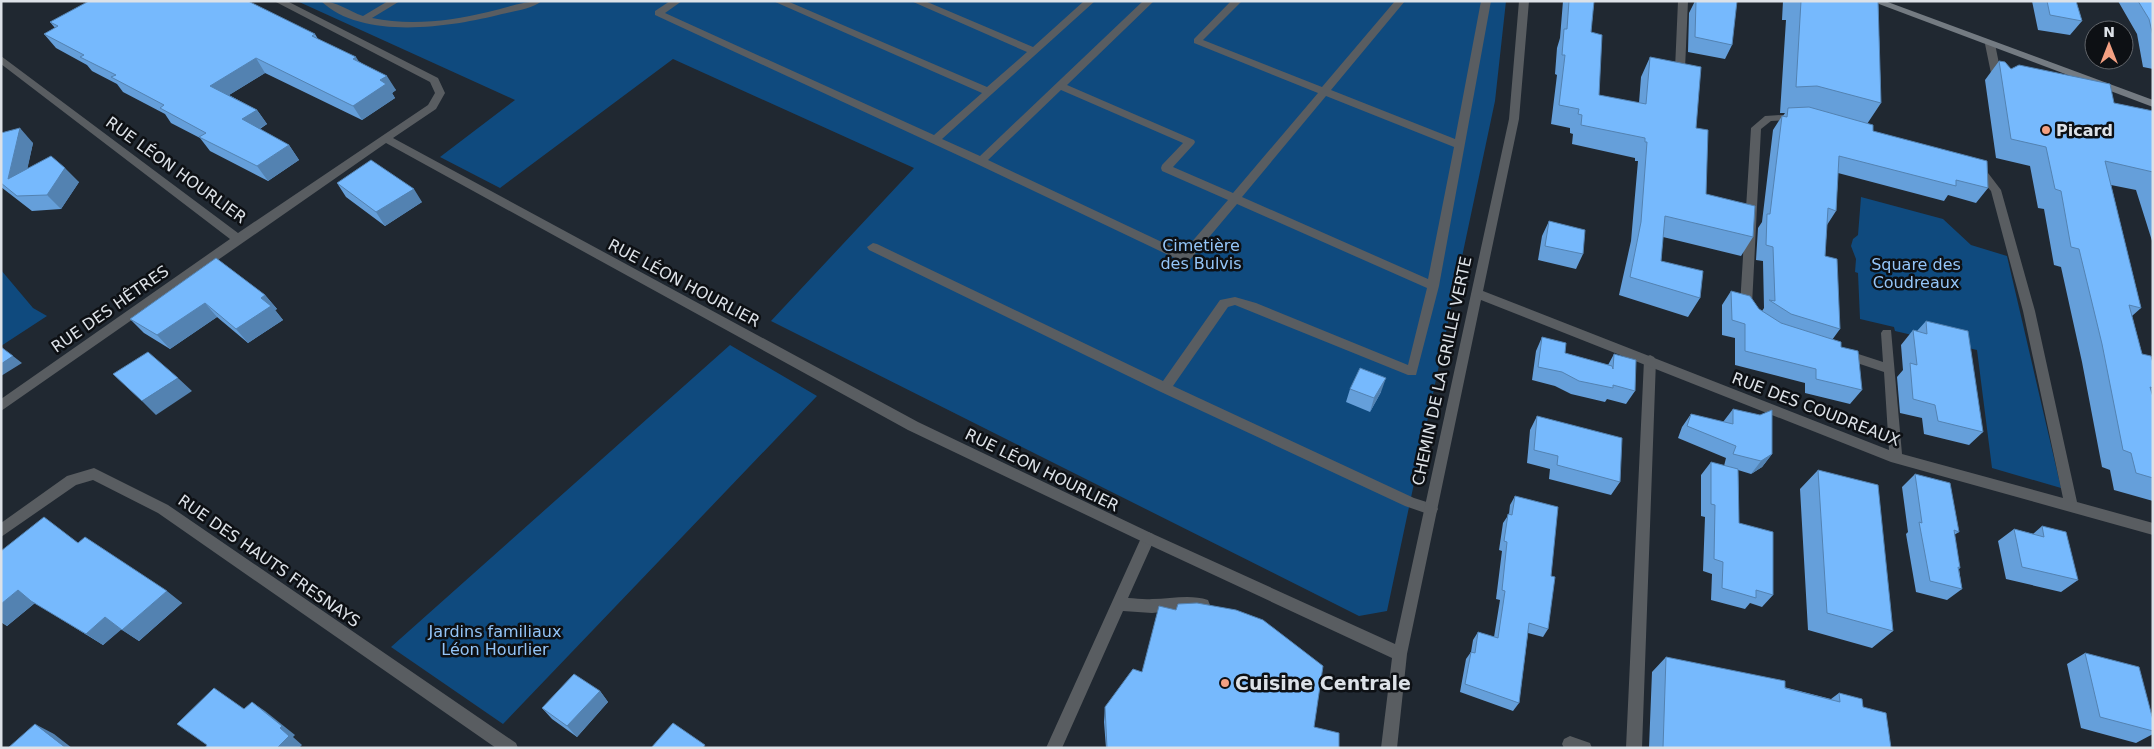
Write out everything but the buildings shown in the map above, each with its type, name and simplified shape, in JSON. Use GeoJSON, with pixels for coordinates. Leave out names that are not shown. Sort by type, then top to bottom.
{"type":"FeatureCollection","features":[{"type":"Feature","properties":{"kind":"main road"},"geometry":{"type":"LineString","coordinates":[[1876,1],[2153,104]]}},
{"type":"Feature","properties":{"kind":"street"},"geometry":{"type":"LineString","coordinates":[[279,1],[434,80],[440,93],[432,107],[384,138]]}},
{"type":"Feature","properties":{"kind":"street"},"geometry":{"type":"LineString","coordinates":[[326,1],[364,19],[398,25],[426,25],[487,15],[532,2]]}},
{"type":"Feature","properties":{"kind":"street"},"geometry":{"type":"LineString","coordinates":[[364,19],[395,1]]}},
{"type":"Feature","properties":{"kind":"street"},"geometry":{"type":"LineString","coordinates":[[677,1],[658,13],[981,161],[1185,258],[1400,1]]}},
{"type":"Feature","properties":{"kind":"street"},"geometry":{"type":"LineString","coordinates":[[778,1],[989,92]]}},
{"type":"Feature","properties":{"kind":"street"},"geometry":{"type":"LineString","coordinates":[[916,1],[1034,51]]}},
{"type":"Feature","properties":{"kind":"street"},"geometry":{"type":"LineString","coordinates":[[981,161],[1149,1]]}},
{"type":"Feature","properties":{"kind":"street"},"geometry":{"type":"LineString","coordinates":[[1237,1],[1197,41],[1459,145]]}},
{"type":"Feature","properties":{"kind":"street"},"geometry":{"type":"LineString","coordinates":[[1165,388],[1224,303],[1234,301],[1252,306],[1412,372],[1433,286],[1486,1]]}},
{"type":"Feature","properties":{"kind":"street","name":"CHEMIN DE LA GRILLE VERTE"},"geometry":{"type":"LineString","coordinates":[[1389,748],[1400,654],[1476,293],[1498,204],[1514,119],[1524,1]]}},
{"type":"Feature","properties":{"kind":"street"},"geometry":{"type":"LineString","coordinates":[[1680,69],[1683,1]]}},
{"type":"Feature","properties":{"kind":"street"},"geometry":{"type":"LineString","coordinates":[[935,140],[1089,2]]}},
{"type":"Feature","properties":{"kind":"street"},"geometry":{"type":"LineString","coordinates":[[1990,44],[1998,83]]}},
{"type":"Feature","properties":{"kind":"street","name":"RUE LÉON HOURLIER"},"geometry":{"type":"LineString","coordinates":[[1,59],[238,238],[384,138],[913,426],[1148,538],[1400,654]]}},
{"type":"Feature","properties":{"kind":"street"},"geometry":{"type":"LineString","coordinates":[[1061,86],[1190,142],[1166,168],[1433,286]]}},
{"type":"Feature","properties":{"kind":"street"},"geometry":{"type":"LineString","coordinates":[[1754,319],[1746,305],[1756,128],[1769,118],[1800,117],[1809,120]]}},
{"type":"Feature","properties":{"kind":"street"},"geometry":{"type":"LineString","coordinates":[[1963,164],[1981,172],[1996,190],[2029,311],[2071,506]]}},
{"type":"Feature","properties":{"kind":"street","name":"RUE DES HÊTRES"},"geometry":{"type":"LineString","coordinates":[[1,406],[238,238]]}},
{"type":"Feature","properties":{"kind":"street"},"geometry":{"type":"LineString","coordinates":[[874,247],[1165,388],[1410,502],[1431,509]]}},
{"type":"Feature","properties":{"kind":"street","name":"RUE DES COUDREAUX"},"geometry":{"type":"LineString","coordinates":[[1476,293],[1896,458],[2153,529]]}},
{"type":"Feature","properties":{"kind":"street"},"geometry":{"type":"LineString","coordinates":[[1887,334],[1896,458]]}},
{"type":"Feature","properties":{"kind":"street"},"geometry":{"type":"LineString","coordinates":[[1833,351],[1890,369]]}},
{"type":"Feature","properties":{"kind":"street"},"geometry":{"type":"LineString","coordinates":[[1634,748],[1650,360]]}},
{"type":"Feature","properties":{"kind":"street","name":"RUE DES HAUTS FRESNAYS"},"geometry":{"type":"LineString","coordinates":[[1,531],[72,480],[94,474],[163,509],[510,748]]}},
{"type":"Feature","properties":{"kind":"street"},"geometry":{"type":"LineString","coordinates":[[1054,748],[1148,538]]}},
{"type":"Feature","properties":{"kind":"street"},"geometry":{"type":"LineString","coordinates":[[1119,604],[1152,606],[1182,603],[1218,609]]}},
{"type":"Feature","properties":{"kind":"green space","name":"Cimetière des Bulvis"},"geometry":{"type":"Polygon","coordinates":[[[297,1],[1506,1],[1495,101],[1387,611],[1359,616],[771,321],[914,168],[673,59],[500,188],[440,157],[515,100],[297,1]]]}},
{"type":"Feature","properties":{"kind":"green space","name":"Square des Coudreaux"},"geometry":{"type":"Polygon","coordinates":[[[1861,197],[1943,219],[1971,245],[2007,256],[2061,488],[1992,468],[1977,350],[1895,331],[1894,327],[1860,319],[1858,273],[1855,272],[1856,259],[1851,246],[1853,239],[1858,235],[1861,197]]]}},
{"type":"Feature","properties":{"kind":"green space"},"geometry":{"type":"Polygon","coordinates":[[[1,270],[33,308],[47,316],[1,346],[1,270]]]}},
{"type":"Feature","properties":{"kind":"green space","name":"Jardins familiaux Léon Hourlier"},"geometry":{"type":"Polygon","coordinates":[[[730,345],[817,396],[503,724],[391,647],[730,345]]]}},
{"type":"Feature","properties":{"kind":"place","name":"Picard"},"geometry":{"type":"Point","coordinates":[2046,130]}},
{"type":"Feature","properties":{"kind":"place","name":"Cuisine Centrale"},"geometry":{"type":"Point","coordinates":[1225,683]}}]}
